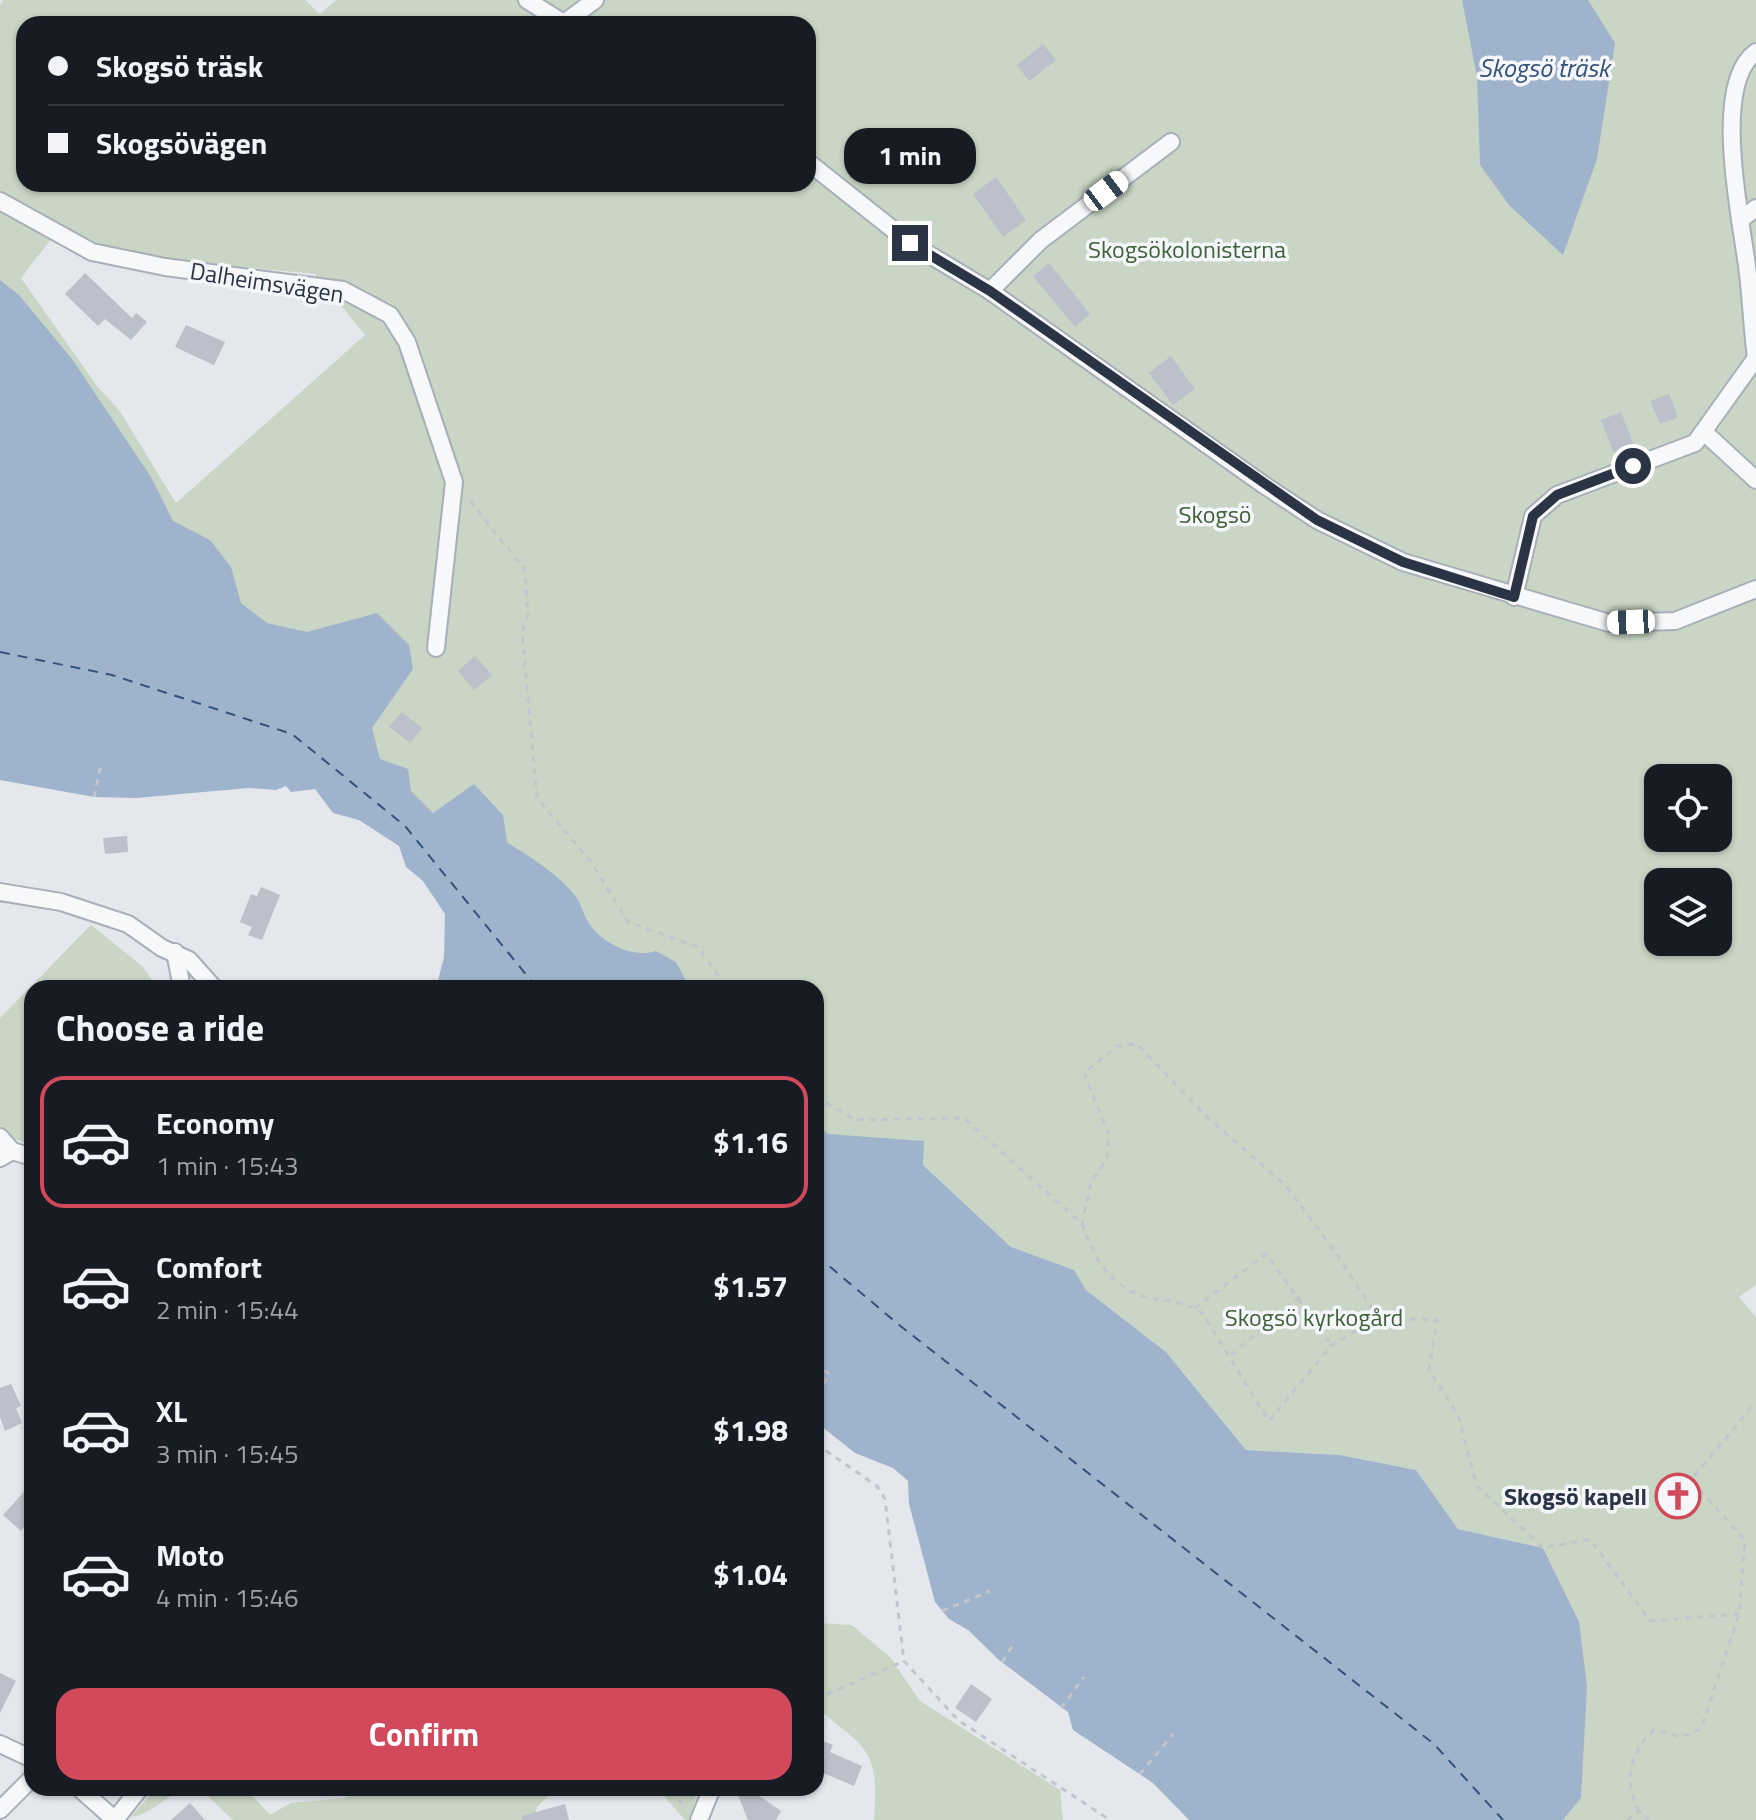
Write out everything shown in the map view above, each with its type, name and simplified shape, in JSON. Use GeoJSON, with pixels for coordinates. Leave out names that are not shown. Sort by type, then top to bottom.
{"type":"FeatureCollection","features":[{"type":"Feature","properties":{"kind":"street"},"geometry":{"type":"LineString","coordinates":[[527,0],[552,16]]}},
{"type":"Feature","properties":{"kind":"street"},"geometry":{"type":"LineString","coordinates":[[575,16],[595,0]]}},
{"type":"Feature","properties":{"kind":"street"},"geometry":{"type":"LineString","coordinates":[[1514,597],[1533,516],[1557,495],[1695,443],[1756,358],[1731,150],[1733,110],[1746,61],[1756,52]]}},
{"type":"Feature","properties":{"kind":"street"},"geometry":{"type":"LineString","coordinates":[[990,291],[1041,240],[1171,142]]}},
{"type":"Feature","properties":{"kind":"street"},"geometry":{"type":"LineString","coordinates":[[816,168],[910,243],[990,291],[1317,520],[1403,562],[1609,623],[1675,621],[1756,589]]}},
{"type":"Feature","properties":{"kind":"street","name":"Dalheimsvägen"},"geometry":{"type":"LineString","coordinates":[[0,201],[92,252],[165,267],[343,290],[390,315],[407,342],[454,482],[436,648]]}},
{"type":"Feature","properties":{"kind":"street"},"geometry":{"type":"LineString","coordinates":[[1740,220],[1756,208]]}},
{"type":"Feature","properties":{"kind":"street"},"geometry":{"type":"LineString","coordinates":[[1705,433],[1756,480]]}},
{"type":"Feature","properties":{"kind":"street"},"geometry":{"type":"LineString","coordinates":[[0,892],[61,902],[128,924],[162,948],[189,960],[207,980]]}},
{"type":"Feature","properties":{"kind":"street"},"geometry":{"type":"LineString","coordinates":[[175,952],[180,980]]}},
{"type":"Feature","properties":{"kind":"street"},"geometry":{"type":"LineString","coordinates":[[0,1137],[6,1155]]}},
{"type":"Feature","properties":{"kind":"street"},"geometry":{"type":"LineString","coordinates":[[0,1744],[24,1755]]}},
{"type":"Feature","properties":{"kind":"street"},"geometry":{"type":"LineString","coordinates":[[0,1810],[24,1786]]}},
{"type":"Feature","properties":{"kind":"street"},"geometry":{"type":"LineString","coordinates":[[88,1796],[115,1820],[134,1796]]}},
{"type":"Feature","properties":{"kind":"street"},"geometry":{"type":"LineString","coordinates":[[699,1820],[709,1796]]}},
{"type":"Feature","properties":{"kind":"path"},"geometry":{"type":"LineString","coordinates":[[454,482],[525,570],[528,615],[522,632],[537,798],[591,862],[628,922],[698,947],[721,980]]}},
{"type":"Feature","properties":{"kind":"path"},"geometry":{"type":"LineString","coordinates":[[94,797],[101,765]]}},
{"type":"Feature","properties":{"kind":"path"},"geometry":{"type":"LineString","coordinates":[[1082,1224],[1091,1183],[1107,1158],[1109,1135],[1084,1073],[1118,1046],[1137,1044],[1206,1116],[1285,1185],[1334,1250],[1378,1318]]}},
{"type":"Feature","properties":{"kind":"path"},"geometry":{"type":"LineString","coordinates":[[824,1102],[856,1120],[964,1118],[1082,1224],[1094,1256],[1120,1287],[1136,1295],[1195,1308],[1231,1355],[1269,1421],[1332,1345],[1378,1318],[1437,1320],[1429,1370],[1458,1415],[1477,1486],[1543,1548],[1590,1539],[1650,1621],[1739,1614]]}},
{"type":"Feature","properties":{"kind":"path"},"geometry":{"type":"LineString","coordinates":[[1195,1308],[1266,1254],[1300,1296],[1332,1345]]}},
{"type":"Feature","properties":{"kind":"path"},"geometry":{"type":"LineString","coordinates":[[1231,1355],[1300,1296]]}},
{"type":"Feature","properties":{"kind":"path"},"geometry":{"type":"LineString","coordinates":[[1648,1820],[1633,1798],[1631,1765],[1640,1745],[1654,1730],[1681,1737],[1701,1729],[1739,1614],[1745,1540],[1691,1480],[1756,1402]]}},
{"type":"Feature","properties":{"kind":"path"},"geometry":{"type":"LineString","coordinates":[[824,1450],[877,1486],[885,1499],[904,1661],[958,1720],[1110,1820]]}},
{"type":"Feature","properties":{"kind":"path"},"geometry":{"type":"LineString","coordinates":[[942,1611],[990,1591]]}},
{"type":"Feature","properties":{"kind":"path"},"geometry":{"type":"LineString","coordinates":[[1002,1662],[1014,1643]]}},
{"type":"Feature","properties":{"kind":"path"},"geometry":{"type":"LineString","coordinates":[[824,1696],[904,1661]]}},
{"type":"Feature","properties":{"kind":"path"},"geometry":{"type":"LineString","coordinates":[[1061,1708],[1084,1677]]}},
{"type":"Feature","properties":{"kind":"path"},"geometry":{"type":"LineString","coordinates":[[1140,1774],[1173,1734]]}},
{"type":"Feature","properties":{"kind":"path"},"geometry":{"type":"LineString","coordinates":[[677,1796],[687,1820]]}},
{"type":"Feature","properties":{"kind":"path"},"geometry":{"type":"LineString","coordinates":[[1627,1820],[1639,1811]]}},
{"type":"Feature","properties":{"kind":"green space","name":"Skogsö"},"geometry":{"type":"Polygon","coordinates":[[[3,0],[305,0],[320,14],[336,0],[1756,0],[1756,1285],[1739,1297],[1756,1317],[1756,1820],[1563,1820],[1581,1798],[1582,1756],[1543,1548],[1458,1529],[1416,1470],[1340,1455],[1246,1450],[1166,1352],[1086,1290],[1073,1270],[1011,1247],[923,1165],[824,1253],[824,980],[521,980],[465,861],[0,608],[0,212],[52,238],[21,278],[97,386],[119,410],[176,503],[365,335],[331,293],[315,291],[316,274],[177,261],[87,244],[0,193],[0,5],[3,0]]]}},
{"type":"Feature","properties":{"kind":"green space"},"geometry":{"type":"Polygon","coordinates":[[[91,925],[142,966],[152,980],[37,980],[91,925]]]}},
{"type":"Feature","properties":{"kind":"green space"},"geometry":{"type":"Polygon","coordinates":[[[24,993],[24,1142],[6,1136],[0,1129],[0,1018],[24,993]]]}},
{"type":"Feature","properties":{"kind":"green space"},"geometry":{"type":"Polygon","coordinates":[[[824,1623],[852,1625],[890,1657],[920,1701],[1060,1790],[1063,1820],[874,1820],[872,1764],[859,1743],[824,1714],[824,1623]]]}},
{"type":"Feature","properties":{"kind":"green space"},"geometry":{"type":"Polygon","coordinates":[[[149,1796],[171,1796],[146,1812],[131,1817],[149,1796]]]}},
{"type":"Feature","properties":{"kind":"green space"},"geometry":{"type":"Polygon","coordinates":[[[208,1796],[252,1796],[270,1815],[291,1803],[348,1796],[548,1796],[537,1807],[534,1820],[233,1820],[208,1796]]]}},
{"type":"Feature","properties":{"kind":"green space"},"geometry":{"type":"Polygon","coordinates":[[[664,1796],[696,1796],[690,1820],[685,1820],[664,1796]]]}},
{"type":"Feature","properties":{"kind":"water","name":"Skogsö träsk"},"geometry":{"type":"Polygon","coordinates":[[[1462,0],[1588,0],[1615,43],[1597,159],[1563,255],[1509,205],[1480,165],[1477,77],[1462,0]]]}},
{"type":"Feature","properties":{"kind":"water"},"geometry":{"type":"Polygon","coordinates":[[[0,280],[19,295],[72,359],[151,477],[173,521],[210,540],[231,567],[241,603],[267,623],[307,632],[377,613],[409,645],[413,669],[372,728],[380,759],[408,769],[411,791],[433,813],[474,784],[503,815],[507,842],[544,866],[569,888],[599,935],[627,951],[656,951],[676,962],[686,980],[438,980],[444,957],[445,914],[423,881],[406,867],[399,846],[359,820],[333,813],[315,789],[291,792],[286,786],[276,790],[249,788],[136,798],[94,797],[0,780],[0,280]]]}},
{"type":"Feature","properties":{"kind":"water"},"geometry":{"type":"Polygon","coordinates":[[[824,1131],[828,1134],[924,1141],[923,1165],[1011,1247],[1074,1270],[1086,1290],[1166,1352],[1246,1450],[1340,1455],[1416,1470],[1458,1529],[1543,1548],[1579,1622],[1587,1686],[1581,1798],[1563,1820],[1189,1820],[1153,1783],[1073,1730],[1068,1712],[999,1660],[968,1630],[949,1619],[935,1602],[909,1504],[908,1481],[893,1468],[855,1453],[824,1428],[824,1131]]]}},
{"type":"Feature","properties":{"kind":"building"},"geometry":{"type":"Polygon","coordinates":[[[1043,44],[1056,60],[1029,81],[1017,65],[1043,44]]]}},
{"type":"Feature","properties":{"kind":"building"},"geometry":{"type":"Polygon","coordinates":[[[996,177],[1026,220],[1003,237],[973,194],[996,177]]]}},
{"type":"Feature","properties":{"kind":"building"},"geometry":{"type":"Polygon","coordinates":[[[1049,263],[1090,314],[1075,327],[1033,276],[1049,263]]]}},
{"type":"Feature","properties":{"kind":"building"},"geometry":{"type":"Polygon","coordinates":[[[85,273],[132,318],[136,313],[147,322],[131,340],[105,319],[98,326],[65,294],[85,273]]]}},
{"type":"Feature","properties":{"kind":"building"},"geometry":{"type":"Polygon","coordinates":[[[186,325],[225,342],[214,365],[175,347],[186,325]]]}},
{"type":"Feature","properties":{"kind":"building"},"geometry":{"type":"Polygon","coordinates":[[[1171,356],[1195,389],[1173,405],[1149,373],[1171,356]]]}},
{"type":"Feature","properties":{"kind":"building"},"geometry":{"type":"Polygon","coordinates":[[[1669,394],[1678,417],[1660,424],[1650,401],[1669,394]]]}},
{"type":"Feature","properties":{"kind":"building"},"geometry":{"type":"Polygon","coordinates":[[[1621,412],[1634,445],[1614,453],[1601,420],[1621,412]]]}},
{"type":"Feature","properties":{"kind":"building"},"geometry":{"type":"Polygon","coordinates":[[[475,656],[492,675],[474,690],[458,671],[475,656]]]}},
{"type":"Feature","properties":{"kind":"building"},"geometry":{"type":"Polygon","coordinates":[[[402,712],[422,728],[410,743],[389,727],[402,712]]]}},
{"type":"Feature","properties":{"kind":"building"},"geometry":{"type":"Polygon","coordinates":[[[127,836],[128,852],[105,854],[103,838],[127,836]]]}},
{"type":"Feature","properties":{"kind":"building"},"geometry":{"type":"Polygon","coordinates":[[[261,887],[280,895],[262,940],[248,935],[252,927],[240,922],[251,894],[257,896],[261,887]]]}},
{"type":"Feature","properties":{"kind":"building"},"geometry":{"type":"Polygon","coordinates":[[[11,1384],[21,1406],[16,1408],[22,1423],[5,1431],[0,1417],[0,1388],[11,1384]]]}},
{"type":"Feature","properties":{"kind":"building","name":"Skogsö kapell"},"geometry":{"type":"Polygon","coordinates":[[[1676,1480],[1694,1495],[1680,1513],[1662,1498],[1676,1480]]]}},
{"type":"Feature","properties":{"kind":"building"},"geometry":{"type":"Polygon","coordinates":[[[24,1492],[24,1527],[21,1531],[3,1515],[24,1492]]]}},
{"type":"Feature","properties":{"kind":"building"},"geometry":{"type":"Polygon","coordinates":[[[0,1673],[16,1681],[0,1713],[0,1673]]]}},
{"type":"Feature","properties":{"kind":"building"},"geometry":{"type":"Polygon","coordinates":[[[971,1684],[992,1699],[976,1722],[955,1708],[971,1684]]]}},
{"type":"Feature","properties":{"kind":"building"},"geometry":{"type":"Polygon","coordinates":[[[824,1741],[833,1745],[830,1752],[862,1766],[854,1786],[824,1773],[824,1741]]]}},
{"type":"Feature","properties":{"kind":"building"},"geometry":{"type":"Polygon","coordinates":[[[738,1796],[759,1796],[781,1811],[776,1820],[748,1820],[738,1796]]]}},
{"type":"Feature","properties":{"kind":"building"},"geometry":{"type":"Polygon","coordinates":[[[190,1803],[205,1820],[171,1820],[190,1803]]]}},
{"type":"Feature","properties":{"kind":"building"},"geometry":{"type":"Polygon","coordinates":[[[565,1804],[569,1820],[522,1820],[522,1816],[565,1804]]]}},
{"type":"Feature","properties":{"kind":"ferry route"},"geometry":{"type":"LineString","coordinates":[[0,652],[112,675],[292,734],[405,826],[530,980]]}},
{"type":"Feature","properties":{"kind":"ferry route"},"geometry":{"type":"LineString","coordinates":[[824,1262],[898,1324],[1434,1744],[1503,1820]]}},
{"type":"Feature","properties":{"kind":"place","name":"Skogsö kapell"},"geometry":{"type":"Point","coordinates":[1678,1496]}},
{"type":"Feature","properties":{"kind":"route"},"geometry":{"type":"LineString","coordinates":[[910,243],[990,291],[1317,520],[1403,562],[1514,597],[1533,516],[1557,495],[1633,466]]}},
{"type":"Feature","properties":{"kind":"park label","name":"Skogsökolonisterna"},"geometry":{"type":"Point","coordinates":[1187,249]}},
{"type":"Feature","properties":{"kind":"park label","name":"Skogsö kyrkogård"},"geometry":{"type":"Point","coordinates":[1314,1317]}}]}
